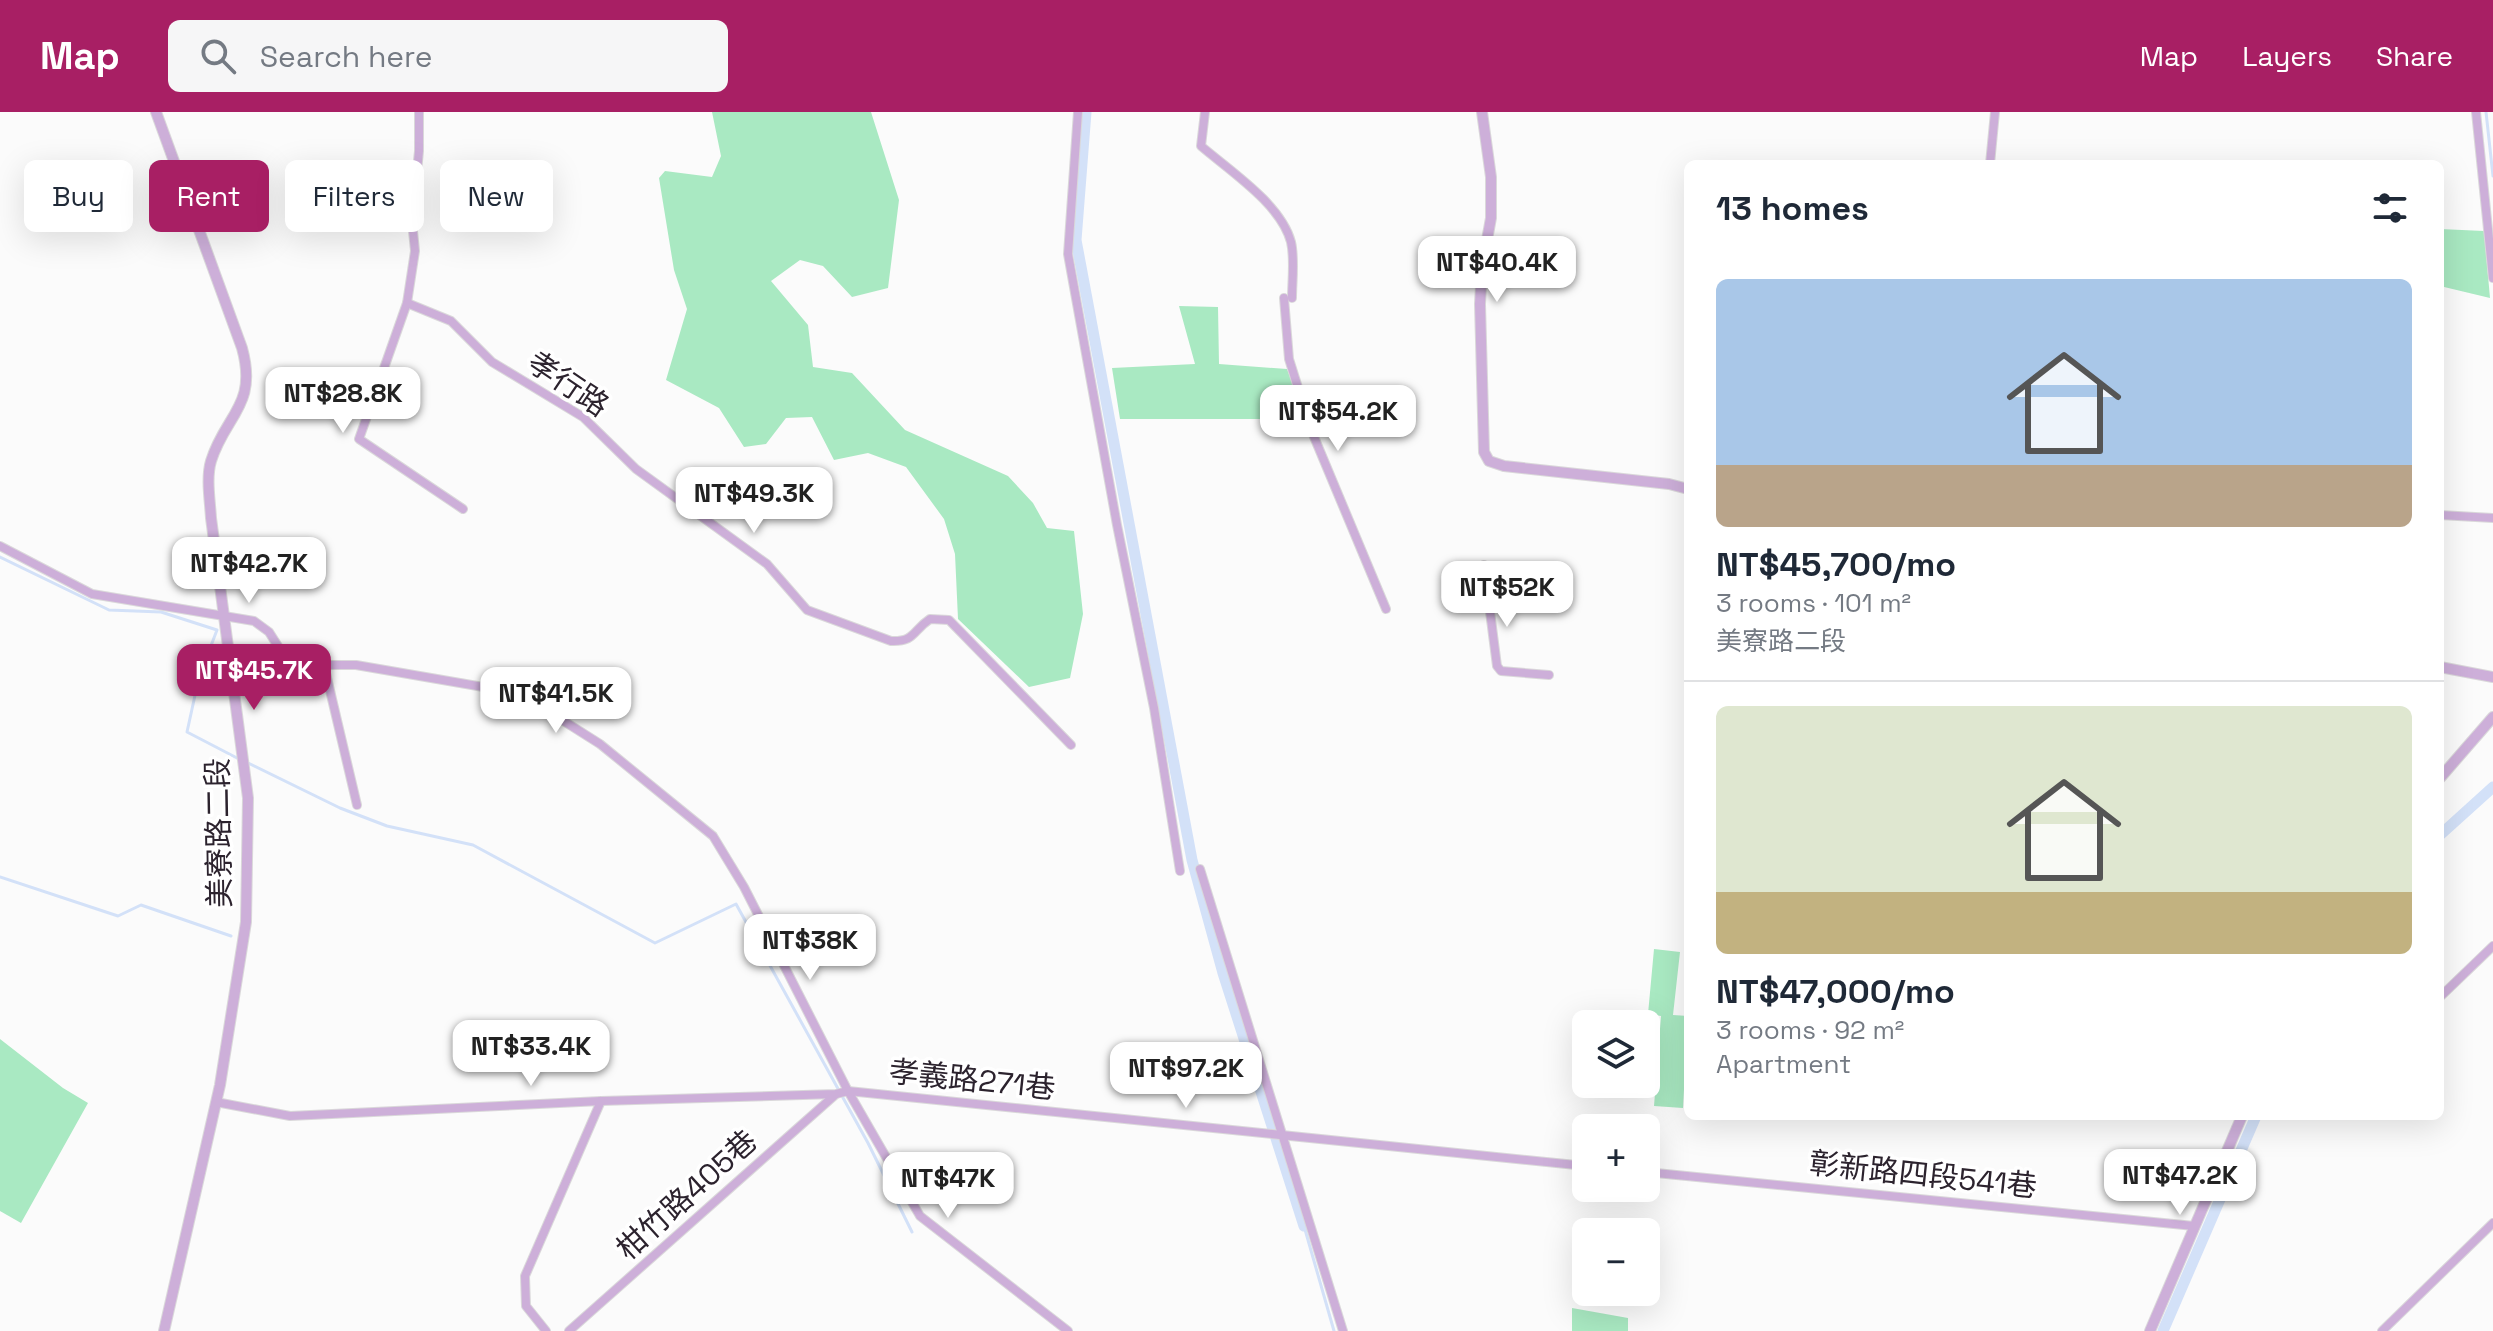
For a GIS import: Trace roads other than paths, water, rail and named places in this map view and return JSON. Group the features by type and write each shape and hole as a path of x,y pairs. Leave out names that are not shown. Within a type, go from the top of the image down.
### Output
{"street":[{"name":"美寮路二段","path":"156,112 242,348 246,369 246,389 238,412 210,463 211,518 248,798 249,853 241,962 216,1102 164,1331"},
{"path":"419,112 419,151 412,221 415,251 407,303 359,439 463,509"},
{"path":"1078,112 1068,254 1154,708 1180,871"},
{"path":"1205,112 1201,146 1275,210 1292,244 1288,298 1289,359 1312,432 1386,609"},
{"path":"1482,112 1491,177 1491,218 1482,267 1480,304 1484,452 1489,461 1504,466 1684,488"},
{"path":"1990,160 1995,112"},
{"path":"2476,112 2493,278"},
{"name":"孝行路","path":"407,303 451,321 492,362 583,417 636,469 767,564 807,610 891,641 904,642 930,619 949,620 1071,745"},
{"path":"2444,515 2493,518"},
{"path":"0,546 92,594 254,621 269,632 281,651 324,665 356,665 489,688 551,713 600,744 713,836 744,887 848,1091 920,1216 1068,1331"},
{"path":"1484,565 1497,666 1501,671 1549,675"},
{"path":"324,665 357,805"},
{"path":"2444,668 2493,677"},
{"path":"2444,773 2493,717"},
{"path":"1200,869 1343,1331"},
{"path":"2444,993 2493,946"},
{"name":"孝義路271巷","path":"216,1102 290,1116 601,1101 836,1094 848,1091 1572,1164"},
{"name":"柑竹路405巷","path":"569,1331 836,1094"},
{"path":"546,1331 526,1306 525,1276 601,1101"},
{"path":"2150,1331 2240,1120"},
{"name":"彰新路四段541巷","path":"1660,1173 2194,1226"},
{"path":"2382,1331 2493,1223"}],"waterway":[{"path":"1086,112 1076,240 1192,860 1223,973 1304,1226"},
{"path":"2486,112 2493,176"},
{"path":"0,557 109,610 161,612 217,630 199,677 187,732 239,759"},
{"path":"246,762 340,808 387,826 473,845 655,943 736,904 868,1143 912,1232"},
{"path":"2444,831 2493,787"},
{"path":"0,877 118,916 141,905 231,936"},
{"path":"2163,1331 2254,1120"},
{"path":"1304,1226 1334,1331"}]}
